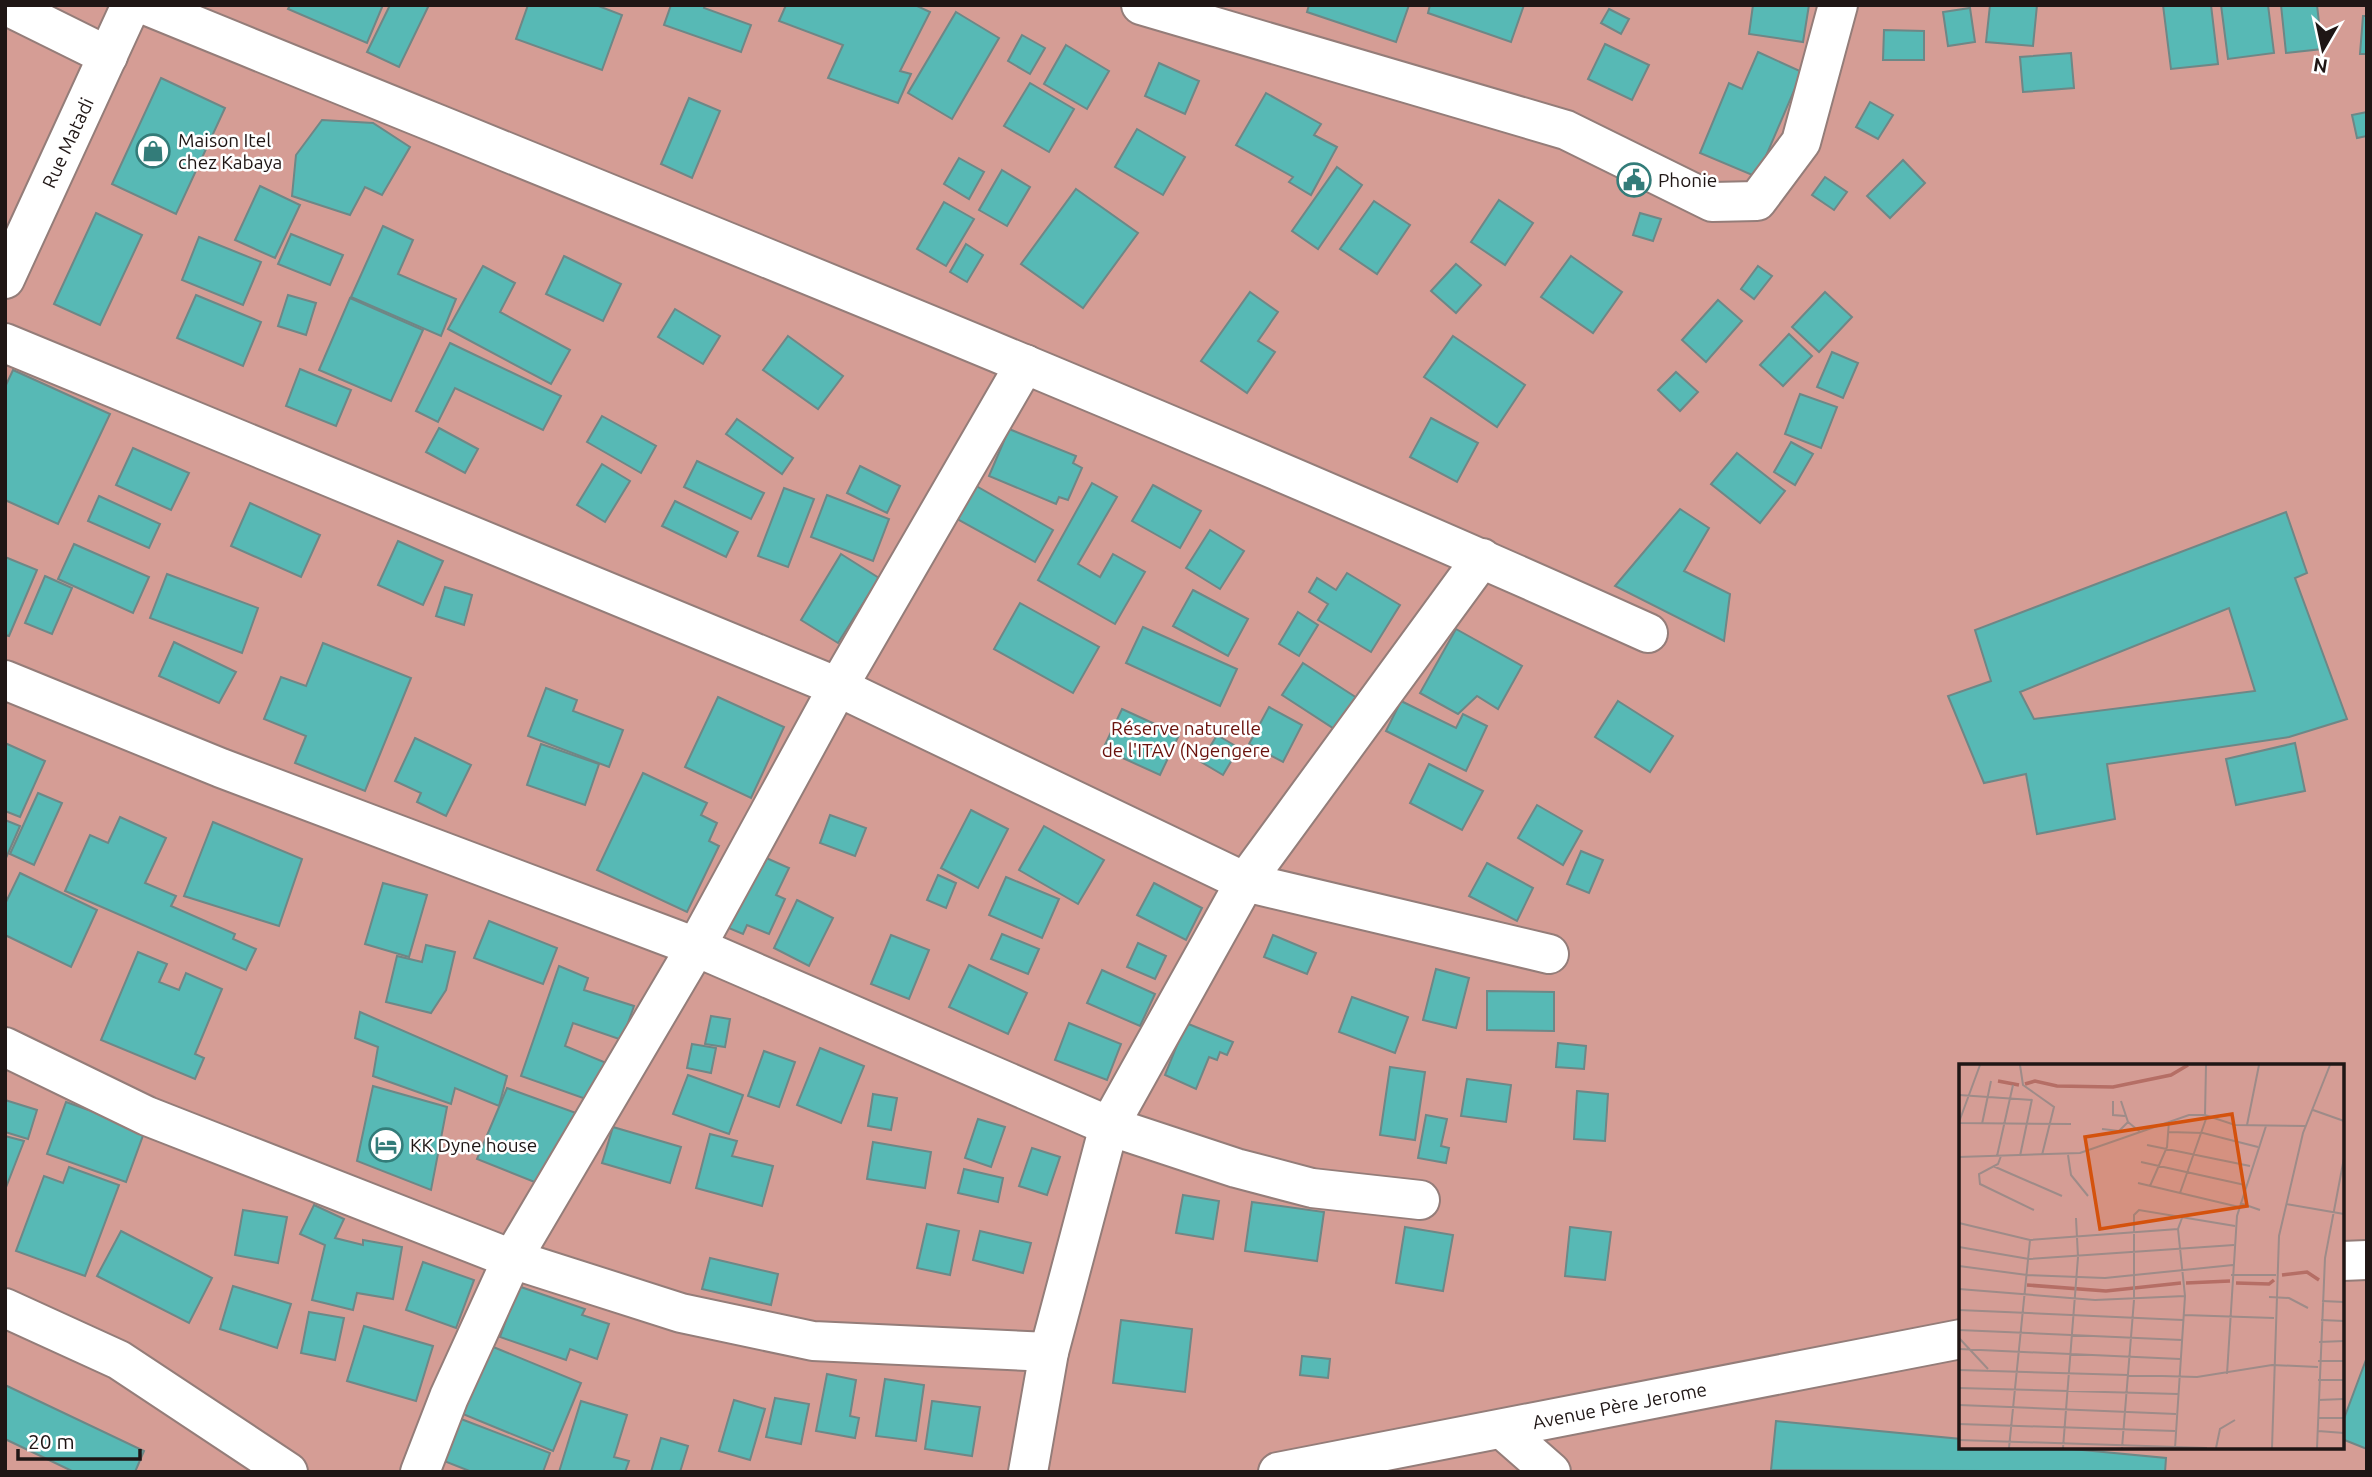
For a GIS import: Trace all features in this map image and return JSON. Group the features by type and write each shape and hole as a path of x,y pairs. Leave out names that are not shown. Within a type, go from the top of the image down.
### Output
{"street":[{"path":"5,5 108,55"},
{"name":"Rue Matadi","path":"5,279 131,5"},
{"path":"145,5 1025,364 1482,558 1648,633"},
{"path":"1141,5 1566,130 1712,202 1757,201 1801,142 1838,5"},
{"path":"5,343 838,687 1245,882 1549,954"},
{"path":"421,1472 449,1397 512,1259 696,947 838,687 1025,364"},
{"path":"1028,1472 1049,1352 1109,1126 1245,882 1482,558"},
{"path":"5,680 222,768 696,947 1109,1126 1236,1168 1312,1188 1420,1200"},
{"path":"5,1047 147,1116 512,1259 681,1313 813,1340 1049,1352"},
{"path":"2344,1261 2367,1260"},
{"path":"5,1308 119,1360 288,1472"},
{"name":"Avenue Père Jerome","path":"1278,1472 1959,1339"},
{"path":"1502,1429 1551,1472"}],"green space":[{"name":"Réserve naturelle de l'ITAV (Ngengere","path":"5,5 2367,5 2367,1472 5,1472"}],"building":[{"path":"290,5 383,5 367,43 288,9"},
{"path":"390,5 429,5 399,67 367,52"},
{"path":"528,5 596,5 622,15 602,70 516,39"},
{"path":"671,5 705,5 704,8 751,25 741,52 664,25"},
{"path":"786,5 915,5 930,12 900,71 911,74 898,103 828,78 843,45 779,21"},
{"path":"1309,5 1409,5 1396,42 1307,12"},
{"path":"1430,5 1524,5 1511,42 1428,13"},
{"path":"1753,5 1809,5 1803,42 1749,34"},
{"path":"1990,5 2037,5 2033,46 1986,42"},
{"path":"2163,5 2211,5 2218,64 2171,69"},
{"path":"2221,5 2268,5 2274,53 2228,59"},
{"path":"2281,5 2317,5 2322,49 2286,53"},
{"path":"1970,8 1975,42 1948,46 1943,12"},
{"path":"1609,9 1629,19 1621,34 1601,23"},
{"path":"956,12 999,38 952,119 908,93"},
{"path":"2363,16 2367,16 2367,54 2360,54"},
{"path":"1884,30 1924,31 1924,60 1883,60"},
{"path":"1022,35 1045,48 1030,74 1008,61"},
{"path":"1605,44 1649,65 1632,100 1588,79"},
{"path":"1066,45 1109,71 1087,109 1044,84"},
{"path":"1758,52 1802,72 1757,177 1700,153 1729,83 1742,89"},
{"path":"2071,53 2074,88 2023,92 2020,57"},
{"path":"1159,63 1199,81 1185,114 1145,96"},
{"path":"161,78 225,108 176,214 112,184"},
{"path":"1030,83 1074,109 1049,152 1004,126"},
{"path":"1266,93 1321,124 1314,135 1337,147 1311,195 1289,182 1293,177 1236,145"},
{"path":"689,98 720,111 692,178 661,164"},
{"path":"1870,102 1893,115 1878,139 1856,127"},
{"path":"2367,112 2367,136 2357,138 2352,115"},
{"path":"322,120 373,123 410,147 382,195 365,187 350,215 292,196 296,155"},
{"path":"1137,129 1185,157 1163,195 1115,167"},
{"path":"959,158 984,172 969,199 944,184"},
{"path":"1903,160 1925,183 1890,218 1867,196"},
{"path":"1337,167 1362,185 1318,249 1292,231"},
{"path":"1002,170 1030,187 1007,226 979,210"},
{"path":"1825,177 1847,192 1834,210 1812,195"},
{"path":"260,186 300,205 275,258 235,240"},
{"path":"1076,189 1138,233 1083,308 1021,264"},
{"path":"1499,200 1533,223 1505,265 1471,242"},
{"path":"1374,201 1410,225 1377,274 1340,249"},
{"path":"944,202 974,219 946,266 917,249"},
{"path":"96,213 142,235 100,325 54,304"},
{"path":"1640,213 1661,219 1653,241 1633,235"},
{"path":"383,226 413,240 398,274 456,299 441,336 351,297"},
{"path":"291,234 343,255 330,285 278,264"},
{"path":"199,237 261,262 243,305 182,280"},
{"path":"966,244 983,255 967,282 950,272"},
{"path":"564,256 621,284 603,321 546,294"},
{"path":"1571,256 1622,292 1593,333 1541,297"},
{"path":"1456,264 1481,285 1456,313 1431,291"},
{"path":"483,266 515,283 500,312 570,350 551,384 448,329"},
{"path":"1758,266 1772,276 1754,299 1741,289"},
{"path":"1250,292 1278,312 1258,341 1275,352 1247,393 1201,361"},
{"path":"1825,292 1852,317 1819,352 1792,327"},
{"path":"196,295 261,322 243,366 177,338"},
{"path":"288,295 316,303 306,335 278,326"},
{"path":"350,298 423,330 391,401 319,370"},
{"path":"1718,300 1742,321 1706,362 1682,340"},
{"path":"675,309 720,336 703,364 658,337"},
{"path":"1789,334 1812,356 1783,386 1760,365"},
{"path":"788,336 843,376 818,409 763,370"},
{"path":"1453,336 1525,385 1497,427 1424,377"},
{"path":"450,343 561,396 543,430 455,388 438,422 416,411"},
{"path":"1832,352 1858,363 1843,398 1817,387"},
{"path":"300,369 351,390 336,426 286,406"},
{"path":"13,370 110,414 58,524 5,500 5,387"},
{"path":"1676,372 1698,392 1680,411 1658,390"},
{"path":"1800,394 1837,407 1821,448 1785,434"},
{"path":"602,416 656,446 641,473 587,442"},
{"path":"1431,418 1478,443 1457,482 1410,457"},
{"path":"737,419 793,458 782,474 726,434"},
{"path":"439,428 478,449 465,473 426,452"},
{"path":"1009,429 1076,456 1073,463 1082,468 1068,500 1059,497 1056,504 989,476"},
{"path":"1791,442 1813,454 1795,485 1774,472"},
{"path":"133,448 189,473 171,510 116,485"},
{"path":"1737,453 1785,491 1760,523 1711,484"},
{"path":"697,461 764,493 751,519 684,487"},
{"path":"602,464 630,481 605,522 577,505"},
{"path":"860,466 900,486 887,513 847,493"},
{"path":"971,483 1053,530 1035,562 952,516"},
{"path":"1092,483 1117,497 1078,564 1100,577 1113,554 1145,572 1115,624 1038,580"},
{"path":"1153,485 1201,511 1180,548 1132,521"},
{"path":"784,488 814,499 788,567 758,556"},
{"path":"827,495 889,519 873,561 811,537"},
{"path":"99,496 160,524 149,548 88,521"},
{"path":"675,501 738,532 726,557 662,526"},
{"path":"250,503 320,535 301,577 231,546"},
{"path":"1680,509 1709,528 1684,571 1730,594 1724,641 1615,586"},
{"path":"2286,512 2307,573 2295,578 2347,719 2289,737 2107,764 2115,819 2037,834 2026,774 1984,783 1948,696 1991,681 1975,630","holes":["2229,608 2255,691 2034,719 2020,692"]},
{"path":"1210,530 1244,551 1220,589 1186,568"},
{"path":"398,541 443,561 423,605 378,585"},
{"path":"74,544 149,577 133,613 58,579"},
{"path":"841,554 879,578 838,643 801,620"},
{"path":"5,557 37,570 9,636 5,635"},
{"path":"1347,573 1400,605 1371,652 1318,620 1328,604 1309,592 1317,578 1336,590"},
{"path":"167,574 258,608 242,653 150,618"},
{"path":"45,576 72,588 52,634 25,623"},
{"path":"445,587 472,595 464,625 436,616"},
{"path":"1193,590 1248,619 1228,656 1173,626"},
{"path":"1020,603 1099,647 1073,693 994,649"},
{"path":"1298,612 1318,625 1299,656 1279,644"},
{"path":"1143,627 1237,669 1220,706 1126,663"},
{"path":"1456,629 1522,666 1498,709 1477,696 1458,714 1420,693"},
{"path":"174,642 236,672 219,703 159,676"},
{"path":"323,643 411,678 365,791 295,763 306,736 264,719 281,677 306,686"},
{"path":"1303,663 1357,698 1336,730 1282,695"},
{"path":"546,688 577,700 573,711 623,730 609,767 528,736"},
{"path":"718,697 784,727 751,798 685,767"},
{"path":"1401,701 1456,728 1463,714 1487,726 1466,771 1386,731"},
{"path":"1618,701 1673,736 1650,772 1595,737"},
{"path":"1269,707 1302,725 1283,762 1249,744"},
{"path":"1122,709 1179,735 1160,775 1103,749"},
{"path":"1217,735 1239,748 1223,775 1201,762"},
{"path":"415,738 471,765 446,816 417,802 421,793 395,781"},
{"path":"5,743 45,761 20,817 5,811"},
{"path":"2295,743 2305,791 2236,805 2226,759"},
{"path":"541,744 599,764 585,805 527,785"},
{"path":"1429,764 1483,791 1462,830 1410,803"},
{"path":"643,773 707,803 701,815 717,823 709,841 719,846 687,912 597,870"},
{"path":"38,793 62,803 34,865 10,854"},
{"path":"1537,805 1582,831 1563,865 1518,838"},
{"path":"971,810 1008,829 978,888 941,868"},
{"path":"830,815 866,828 855,856 820,843"},
{"path":"120,817 166,838 145,883 176,896 171,906 235,934 233,939 256,949 246,970 65,891 90,835 108,843"},
{"path":"5,820 20,826 6,858 5,857"},
{"path":"213,822 302,859 279,926 184,896"},
{"path":"1044,826 1104,860 1078,904 1019,870"},
{"path":"1581,851 1603,860 1589,893 1567,884"},
{"path":"764,857 789,868 776,895 785,899 769,934 747,925 743,934 724,926"},
{"path":"1487,863 1533,888 1517,921 1469,896"},
{"path":"20,873 97,910 71,967 5,935 5,904"},
{"path":"938,875 956,883 946,908 927,900"},
{"path":"1006,877 1059,899 1042,938 989,915"},
{"path":"383,883 427,895 409,957 365,944"},
{"path":"1154,883 1202,908 1186,940 1137,915"},
{"path":"797,900 833,918 809,966 774,948"},
{"path":"489,921 557,948 543,984 474,958"},
{"path":"1002,934 1039,949 1028,974 991,959"},
{"path":"891,935 929,950 909,999 871,984"},
{"path":"1273,935 1316,953 1307,974 1264,957"},
{"path":"1138,943 1166,956 1155,979 1127,967"},
{"path":"426,945 455,952 446,990 431,1013 386,1002 397,956 422,962"},
{"path":"138,952 167,964 159,982 179,990 186,973 222,989 195,1054 204,1058 195,1079 101,1040"},
{"path":"969,965 1027,993 1008,1034 949,1007"},
{"path":"559,966 588,978 584,990 634,1006 622,1040 573,1023 565,1046 616,1067 600,1104 521,1076"},
{"path":"1436,969 1469,978 1456,1028 1423,1020"},
{"path":"1102,970 1155,994 1140,1026 1087,1003"},
{"path":"1487,991 1554,992 1554,1031 1487,1030"},
{"path":"1352,997 1408,1017 1395,1053 1339,1032"},
{"path":"360,1012 507,1076 499,1106 455,1088 451,1104 373,1076 378,1047 355,1038"},
{"path":"711,1016 730,1019 725,1047 705,1044"},
{"path":"1069,1023 1121,1044 1107,1080 1055,1060"},
{"path":"1186,1023 1233,1042 1227,1055 1220,1052 1217,1060 1209,1057 1196,1089 1165,1075"},
{"path":"1558,1043 1586,1046 1584,1069 1556,1067"},
{"path":"692,1044 716,1048 711,1073 687,1068"},
{"path":"820,1048 864,1066 841,1123 797,1105"},
{"path":"764,1051 795,1062 779,1107 748,1096"},
{"path":"1390,1067 1425,1072 1415,1140 1380,1135"},
{"path":"688,1075 743,1095 729,1134 673,1114"},
{"path":"1467,1079 1511,1085 1506,1122 1461,1116"},
{"path":"373,1086 447,1107 431,1190 357,1161"},
{"path":"507,1088 576,1113 537,1183 477,1159"},
{"path":"1577,1091 1608,1094 1605,1141 1574,1139"},
{"path":"873,1094 897,1098 891,1130 868,1126"},
{"path":"5,1100 37,1110 28,1139 5,1132"},
{"path":"66,1102 145,1130 126,1182 47,1154"},
{"path":"1426,1115 1447,1119 1441,1146 1449,1148 1446,1163 1418,1158"},
{"path":"978,1119 1005,1127 991,1167 965,1158"},
{"path":"613,1127 681,1147 670,1183 602,1163"},
{"path":"710,1134 737,1141 732,1156 773,1166 762,1206 696,1188"},
{"path":"5,1136 24,1141 5,1190"},
{"path":"873,1142 931,1152 925,1188 867,1179"},
{"path":"1032,1148 1060,1157 1047,1195 1019,1186"},
{"path":"69,1167 119,1185 85,1276 16,1251 44,1176 63,1183"},
{"path":"964,1169 1003,1178 998,1202 958,1193"},
{"path":"1183,1195 1219,1201 1213,1239 1176,1233"},
{"path":"1252,1202 1324,1212 1317,1261 1245,1251"},
{"path":"314,1205 344,1219 335,1238 363,1245 363,1240 402,1247 393,1299 357,1293 353,1310 312,1300 325,1245 300,1234"},
{"path":"243,1210 287,1217 278,1263 235,1255"},
{"path":"927,1224 959,1231 950,1275 917,1268"},
{"path":"1405,1227 1453,1235 1443,1291 1396,1283"},
{"path":"1570,1227 1611,1232 1605,1280 1565,1276"},
{"path":"121,1231 212,1278 189,1323 97,1276"},
{"path":"980,1231 1031,1243 1023,1273 973,1260"},
{"path":"710,1258 778,1274 771,1305 702,1289"},
{"path":"423,1262 474,1280 456,1328 406,1310"},
{"path":"233,1286 291,1304 277,1348 220,1329"},
{"path":"518,1286 585,1309 582,1315 609,1324 597,1359 570,1349 566,1360 500,1337"},
{"path":"309,1312 344,1318 335,1360 301,1353"},
{"path":"1121,1320 1192,1329 1185,1392 1113,1383"},
{"path":"364,1326 433,1346 416,1401 347,1381"},
{"path":"486,1344 581,1383 553,1451 458,1412"},
{"path":"1302,1356 1330,1359 1328,1378 1300,1375"},
{"path":"2367,1357 2367,1449 2344,1440 2344,1419"},
{"path":"827,1374 856,1380 850,1416 859,1418 855,1438 816,1431"},
{"path":"885,1379 924,1385 916,1441 876,1436"},
{"path":"5,1385 144,1451 135,1472 74,1472 5,1439"},
{"path":"775,1398 809,1404 801,1444 766,1437"},
{"path":"734,1400 765,1409 750,1460 719,1451"},
{"path":"581,1401 627,1415 614,1457 629,1461 625,1472 559,1472"},
{"path":"932,1401 980,1407 972,1456 925,1449"},
{"path":"461,1419 550,1453 543,1472 472,1472 444,1461"},
{"path":"1776,1421 1959,1439 1959,1449 2072,1449 2166,1458 2165,1472 1771,1470"},
{"path":"661,1438 688,1446 680,1472 651,1472"}],"place":[{"name":"Maison Itel chez Kabaya","path":"153,151"},
{"name":"Phonie","path":"1634,180"},
{"name":"KK Dyne house","path":"386,1145"}]}
